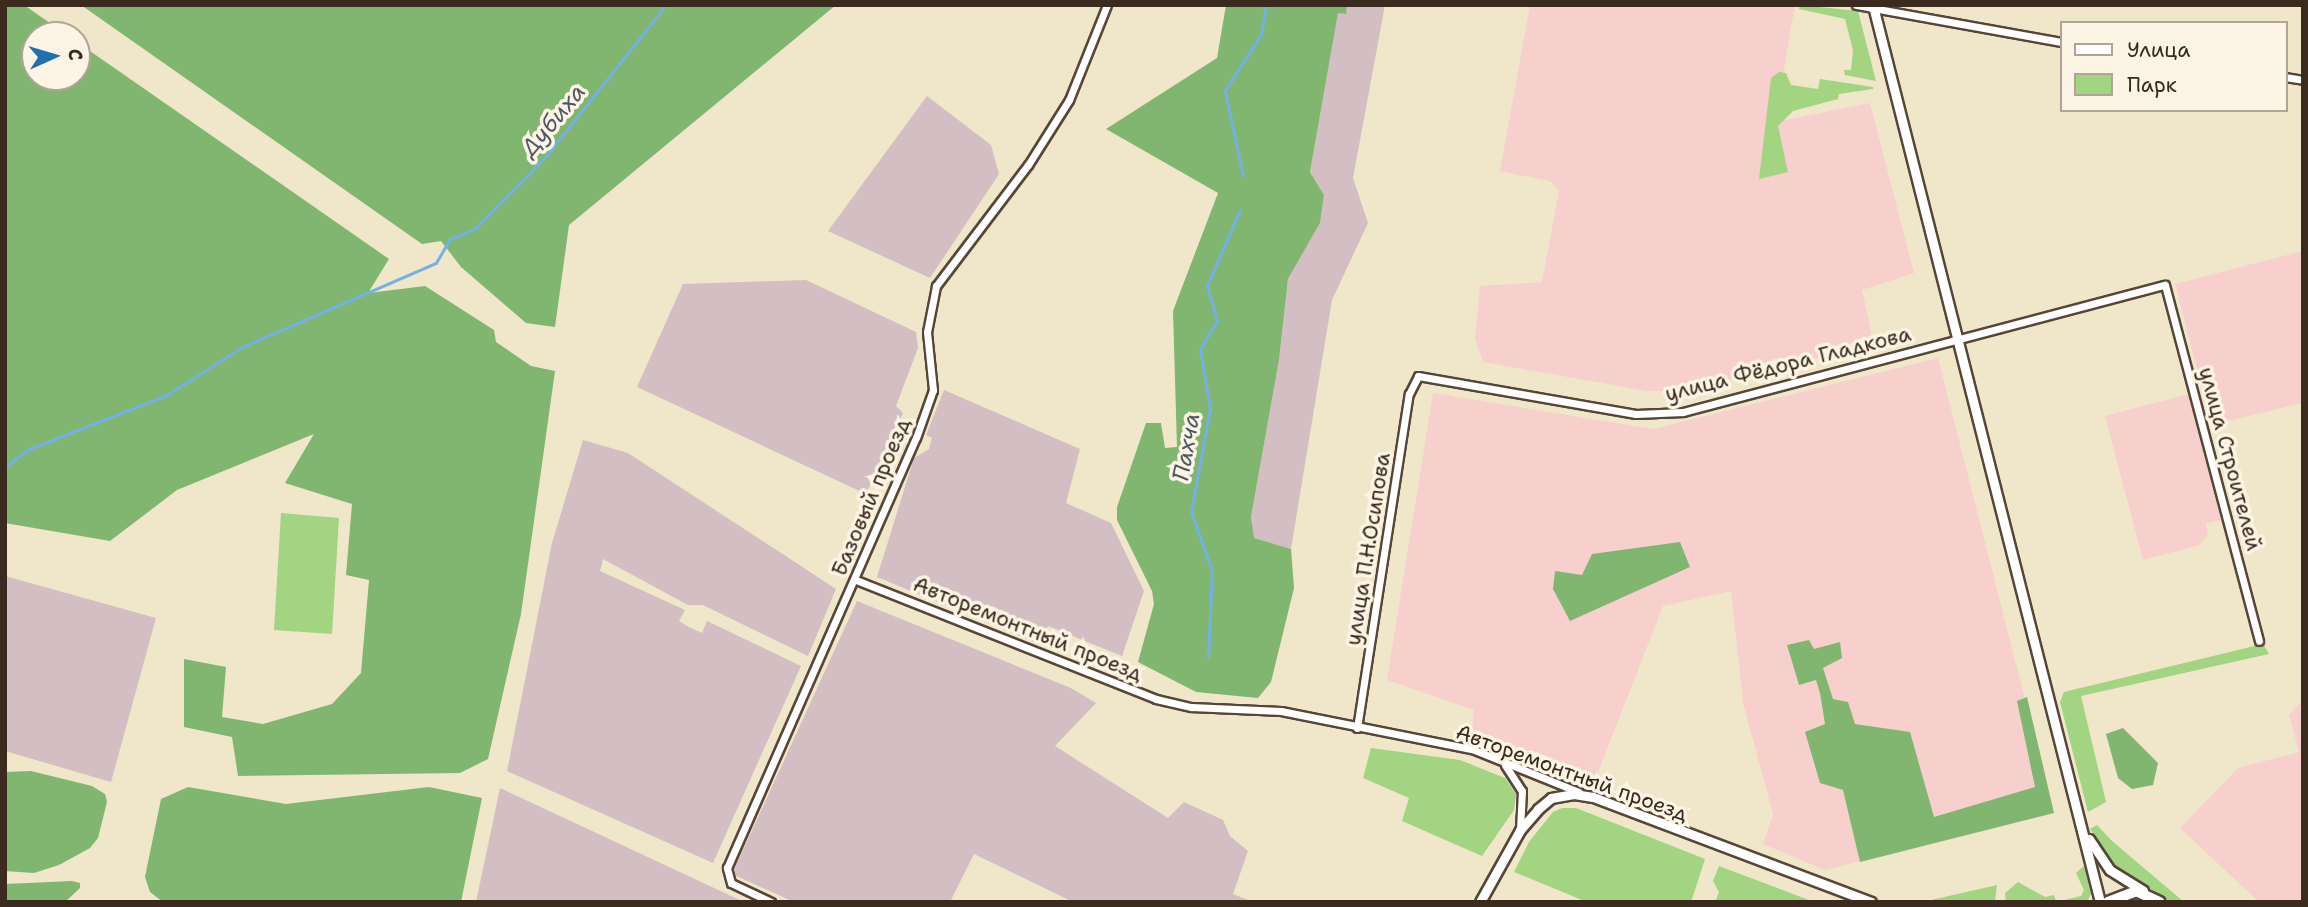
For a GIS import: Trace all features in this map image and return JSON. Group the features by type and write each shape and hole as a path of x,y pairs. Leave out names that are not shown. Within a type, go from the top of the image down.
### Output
{"main road":[{"path":"2108,902 2128,891 2143,891 2160,902"}],"street":[{"name":"Базовый проезд","path":"771,902 732,883 727,868 856,580 933,390 927,332 936,286 1028,164 1069,100 1107,5"},
{"path":"1856,5 2060,42"},
{"path":"1874,8 2082,821 2100,902"},
{"name":"улица Фёдора Гладкова","path":"1418,376 1658,414 1683,412 1958,337 2165,285"},
{"name":"улица Строителей","path":"2165,285 2259,641"},
{"name":"улица П.Н.Осипова","path":"1357,728 1409,394 1418,376"},
{"name":"Авторемонтный проезд","path":"856,580 1156,699 1191,707 1281,711 1472,749 1871,902"},
{"path":"1502,762 1522,791 1520,830"},
{"path":"1479,902 1520,830 1551,799 1566,794 1593,797"},
{"path":"2082,821 2104,864 2143,891"}],"shaded area":[{"path":"1347,5 1385,5 1353,178 1368,223 1332,300 1291,549 1253,538 1251,517 1279,360 1288,279 1320,223 1324,195 1310,172 1338,12 1345,14"},
{"path":"1530,5 1795,5 1775,122 1870,103 1914,273 1862,290 1874,344 1679,391 1647,391 1483,362 1475,339 1480,286 1542,282 1559,191 1550,181 1500,171"},
{"path":"927,96 991,145 999,174 930,278 828,231"},
{"path":"2303,251 2303,403 2220,423 2210,419 2175,284"},
{"path":"806,280 916,332 918,348 896,406 903,413 866,494 637,387 683,284"},
{"path":"1938,358 2054,813 1825,870 1763,844 1773,814 1743,703 1731,591 1663,606 1595,780 1472,730 1474,710 1387,680 1433,393 1653,429"},
{"path":"944,390 1080,449 1066,503 1111,523 1144,591 1122,656 1048,626 1039,644 877,577 914,458 929,449 932,438 926,435"},
{"path":"2189,394 2221,520 2206,523 2208,534 2200,545 2143,560 2105,416"},
{"path":"583,440 628,453 836,589 808,656 703,605 688,605 603,559 600,571 685,610 679,621 689,627 702,633 707,621 801,666 713,863 507,771 552,543"},
{"path":"5,576 156,618 111,782 5,751"},
{"path":"857,601 1071,688 1096,703 1055,746 1168,818 1184,802 1223,820 1230,836 1248,851 1233,894 1253,902 1073,902 974,854 950,902 794,902 732,874"},
{"path":"2303,700 2303,902 2259,902 2180,828 2238,768 2299,752 2289,715"},
{"path":"500,788 744,902 476,902"}],"green space":[{"path":"5,5 24,5 47,21 21,21 21,91 91,91 91,52 389,259 368,293 425,286 494,330 496,342 531,366 555,371 521,614 488,759 460,773 238,776 232,737 184,727 184,659 226,667 222,717 263,724 332,704 361,673 369,580 346,575 352,504 285,483 314,434 177,490 110,541 5,523"},
{"path":"81,5 836,5 569,225 555,327 526,323 461,267 441,241 422,244"},
{"path":"1226,5 1347,5 1346,14 1338,13 1310,172 1324,195 1320,223 1288,279 1279,360 1251,517 1254,538 1291,549 1294,588 1271,682 1258,698 1196,692 1138,662 1154,604 1152,591 1117,520 1117,507 1146,423 1161,423 1165,448 1177,447 1173,311 1218,193 1106,129 1217,58"},
{"path":"1800,5 1858,11 1876,81 1845,75 1844,70 1851,70 1853,50 1845,19 1799,9"},
{"path":"1779,72 1786,73 1791,85 1818,89 1820,79 1873,89 1839,94 1838,99 1793,111 1778,126 1788,172 1759,179 1771,78"},
{"path":"281,513 339,518 332,634 274,630"},
{"path":"1680,542 1690,567 1570,621 1553,589 1555,571 1582,575 1592,554"},
{"path":"1809,640 1814,649 1840,642 1842,658 1823,668 1833,699 1848,702 1855,724 1910,732 1934,817 2035,787 2017,701 2027,697 2054,813 1860,862 1843,790 1820,783 1805,732 1825,724 1820,693 1816,680 1799,685 1787,645"},
{"path":"2263,644 2269,654 2081,696 2106,802 2088,812 2060,702 2064,692"},
{"path":"2123,728 2158,763 2153,785 2132,789 2118,778 2106,734"},
{"path":"1371,748 1460,760 1505,778 1516,794 1514,810 1482,856 1402,821 1409,798 1363,778"},
{"path":"31,771 92,786 105,794 107,802 98,838 90,848 59,865 34,873 5,871 5,772"},
{"path":"188,787 286,804 429,787 482,798 461,902 163,902 150,892 145,877 161,799"},
{"path":"1562,808 1576,808 1705,859 1691,902 1587,902 1514,872 1529,842 1553,812"},
{"path":"2097,825 2184,902 2171,902 2116,867 2090,829"},
{"path":"1719,866 1814,902 1715,902 1719,892 1713,881"},
{"path":"2084,866 2093,890 2087,902 2056,902 2081,896 2084,890 2076,873"},
{"path":"72,881 80,883 80,888 65,902 5,902 5,884"},
{"path":"2018,882 2045,897 2054,895 2056,902 2006,902 2005,893"},
{"path":"1997,885 1995,902 1927,901"}],"waterway":[{"name":"Дубиха","path":"5,467 29,449 167,395 242,347 436,263 450,239 475,229 547,155 666,5"},
{"name":"Пахча","path":"1243,176 1225,91 1261,34 1266,5"},
{"name":"Пахча","path":"1208,658 1212,571 1191,512 1210,408 1200,349 1217,321 1207,286 1240,210"}]}
